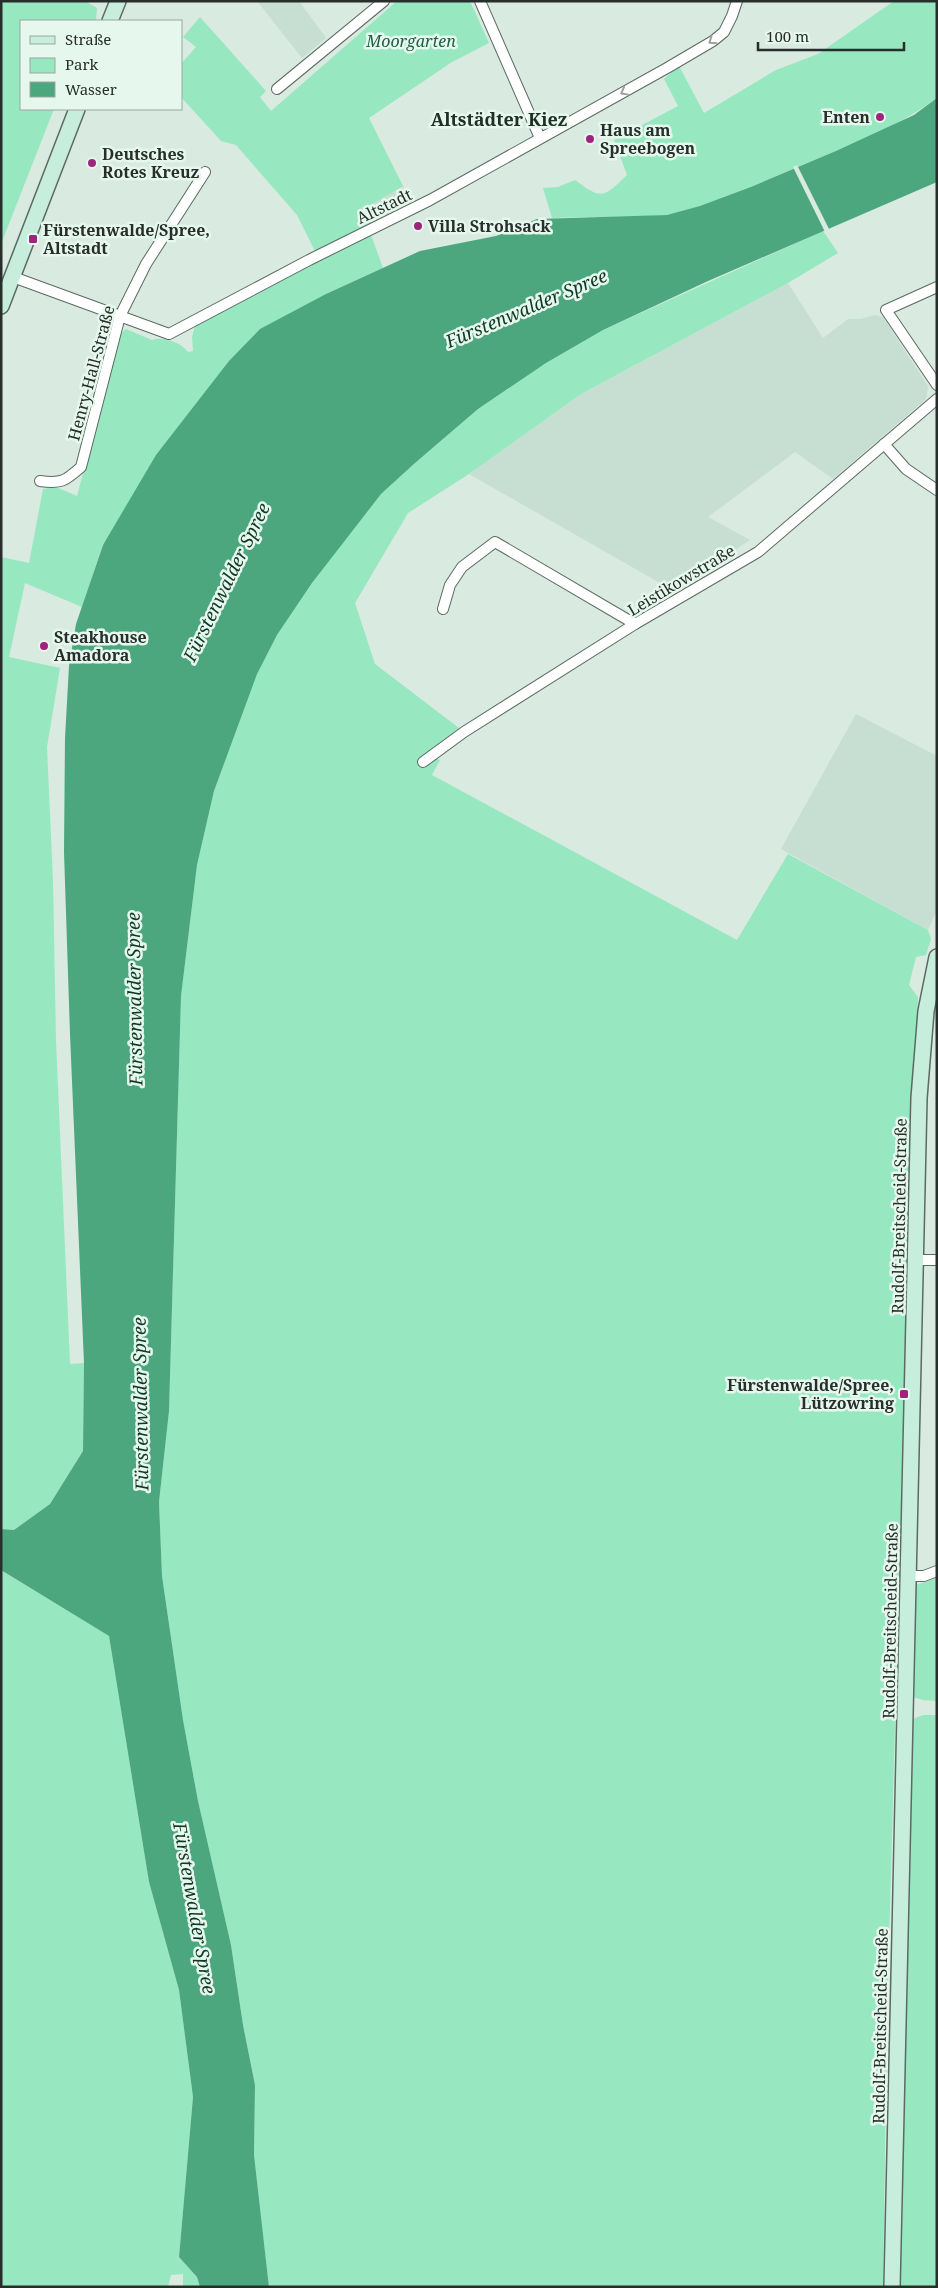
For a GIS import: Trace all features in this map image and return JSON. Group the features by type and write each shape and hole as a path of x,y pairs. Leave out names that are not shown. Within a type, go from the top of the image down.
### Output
{"main road":[{"path":"110,20 118,1"},
{"path":"1,306 77,110"},
{"name":"Rudolf-Breitscheid-Straße","path":"892,2287 919,1088 922,1048 937,957"}],"street":[{"path":"278,89 384,1"},
{"path":"480,1 540,138"},
{"name":"Altstadt","path":"13,277 169,334 308,260 430,200 713,41 724,32 737,1"},
{"name":"Henry-Hall-Straße","path":"40,481 56,483 64,481 81,467 120,316 146,264 205,172"},
{"path":"937,287 886,310 937,385"},
{"name":"Leistikowstraße","path":"423,762 464,732 635,624 758,552 937,399"},
{"path":"884,444 906,469 937,490"},
{"path":"443,609 450,585 462,567 495,542 635,624"},
{"path":"916,1260 937,1260"},
{"path":"909,1576 924,1576 937,1571"}],"shaded area":[{"path":"257,1 299,1 326,38 302,58"},
{"path":"403,186 411,202 372,223 364,209"},
{"path":"788,283 823,338 848,319 860,319 875,315 883,317 928,386 926,399 833,479 795,452 708,517 750,540 674,591 469,474 581,394"},
{"path":"856,714 937,756 937,910 928,930 781,849"}],"green space":[{"path":"1,1 85,1 97,8 96,20 20,20 20,110 54,110 1,244"},
{"name":"Moorgarten","path":"397,1 470,1 489,43 452,62 369,118 403,186 364,209 372,223 315,251 297,215 236,145 221,141 182,98 182,63 196,47 183,37 200,17 266,91 260,97 271,111"},
{"path":"894,1 937,1 937,98 919,110 861,141 739,193 695,209 680,213 652,216 552,218 543,188 558,187 575,180 591,191 602,194 613,188 627,175 614,140 678,106 664,79 679,66 704,113 776,70 818,54"},
{"path":"823,231 838,253 788,283 581,394 469,474 408,513 355,603 375,664 459,728 425,754 440,760 432,775 737,940 788,854 928,930 931,939 926,955 916,957 909,985 918,997 907,1286 887,2018 883,2287 269,2287 254,2155 255,2085 243,2025 231,1945 198,1801 183,1720 162,1576 159,1502 169,1411 181,996 197,865 214,791 257,673 277,635 312,583 381,494 478,409 546,363 603,330"},
{"path":"371,235 383,268 326,294 103,544 82,607 25,583 9,657 60,668 47,747 53,881 56,1041 70,1364 84,1363 83,1451 50,1504 14,1530 1,1529 1,557 29,563 43,489 56,487 77,496 120,334 126,329 152,340 172,341 188,352 193,351 192,337 195,326 311,263"},
{"path":"1,1570 109,1636 149,1882 179,1990 193,2097 179,2257 197,2277 200,2287 183,2287 183,2274 171,2275 168,2287 1,2287"},
{"path":"937,1578 937,1701 913,1697 916,1585"},
{"path":"923,1715 937,1715 937,2287 898,2287 912,1719"}],"water":[{"name":"Fürstenwalder Spree","path":"937,98 937,182 708,281 603,330 546,363 478,409 381,494 312,583 277,635 257,674 214,791 197,865 181,996 169,1411 159,1502 162,1576 183,1720 198,1801 231,1945 243,2025 255,2085 254,2155 269,2287 200,2287 197,2277 179,2257 193,2097 179,1990 149,1882 109,1636 1,1570 1,1529 14,1530 50,1504 83,1451 84,1363 64,852 65,738 69,666 76,624 103,545 156,455 229,361 260,329 326,294 420,251 496,236 537,219 667,215 700,206 751,187 836,151 914,115"}],"pier":[{"path":"797,165 830,231 825,232 793,167"}],"place":[{"name":"Enten","path":"880,117"},
{"name":"Haus am Spreebogen","path":"590,139"},
{"name":"Deutsches Rotes Kreuz","path":"92,163"},
{"name":"Villa Strohsack","path":"418,226"},
{"name":"Fürstenwalde/Spree, Altstadt","path":"33,239"},
{"name":"Steakhouse Amadora","path":"44,646"},
{"name":"Fürstenwalde/Spree, Lützowring","path":"904,1394"}],"district":[{"name":"Altstädter Kiez","path":"499,119"}]}
